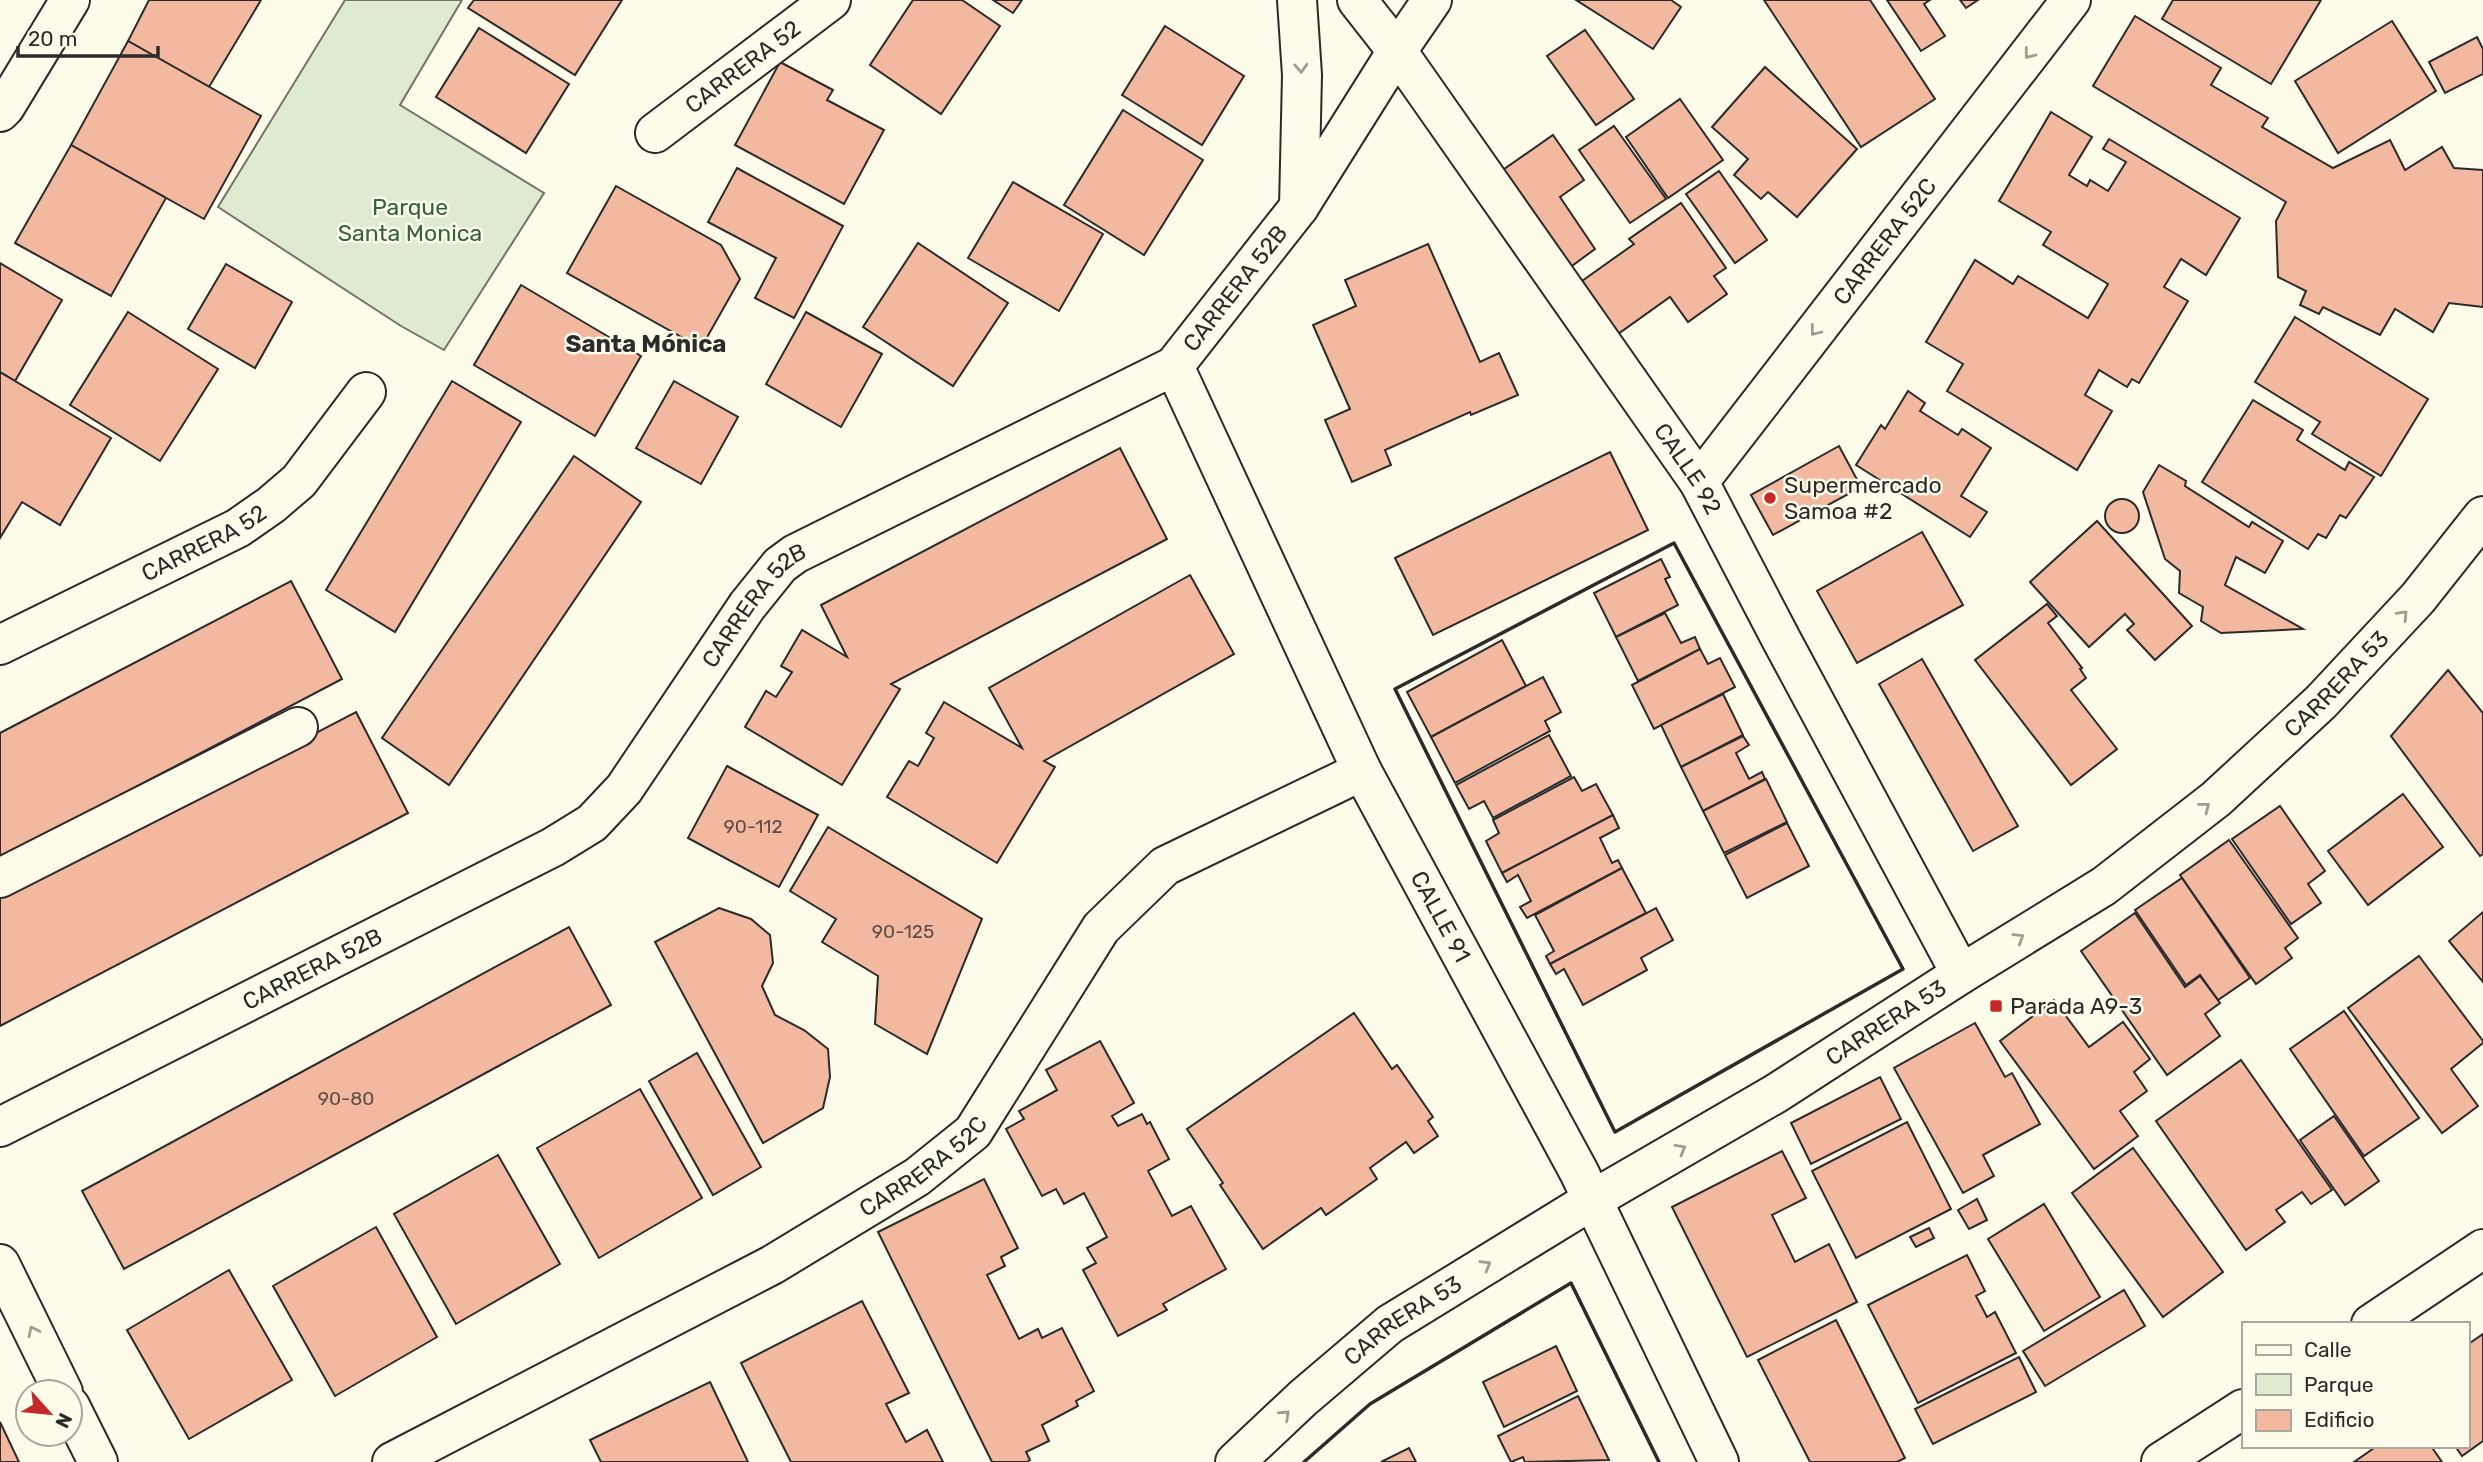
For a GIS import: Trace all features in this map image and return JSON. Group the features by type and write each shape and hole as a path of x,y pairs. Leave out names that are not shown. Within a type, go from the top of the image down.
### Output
{"street":[{"path":"0,112 71,0"},
{"name":"CARRERA 52","path":"655,133 831,0"},
{"path":"1297,0 1302,75 1299,208"},
{"name":"CALLE 92","path":"1357,0 1397,51 1699,482 1961,974"},
{"name":"CARRERA 52B","path":"0,1128 541,854 592,823 624,789 747,606 780,565 795,554 1174,366 1299,208 1432,0"},
{"name":"CARRERA 52C","path":"1699,482 2071,0"},
{"name":"CALLE 91","path":"1174,366 1362,771 1592,1200 1719,1462"},
{"name":"CARRERA 52","path":"0,645 238,528 299,481 366,392"},
{"name":"CARRERA 53","path":"1235,1462 1303,1398 1390,1324 1592,1200 1776,1094 1961,974 2104,886 2216,799 2321,702 2418,598 2483,516"},
{"path":"0,878 298,727"},
{"name":"CARRERA 52C","path":"392,1462 772,1265 918,1177 973,1132 1101,928 1165,866 1362,771"},
{"path":"2374,1322 2483,1249"},
{"path":"0,1264 56,1378"},
{"path":"2161,1462 2242,1410"},
{"path":"84,1434 98,1462"}],"green space":[{"name":"Parque Santa Monica","path":"345,0 462,0 400,105 544,193 444,350 401,326 218,207"}],"building":[{"path":"149,0 261,0 209,87 128,41"},
{"path":"474,0 622,0 575,75 468,8"},
{"path":"913,0 962,0 1000,26 941,114 870,65"},
{"path":"993,0 1022,0 1013,13"},
{"path":"1576,0 1671,0 1681,7 1653,49"},
{"path":"1764,0 1870,0 1935,99 1861,147"},
{"path":"1887,0 1930,0 1924,4 1945,36 1921,51"},
{"path":"1960,0 1978,0 1966,8"},
{"path":"2173,0 2321,0 2271,84 2162,19"},
{"path":"2135,16 2221,68 2211,85 2268,118 2262,127 2333,168 2390,140 2405,170 2442,147 2454,168 2483,170 2483,307 2449,303 2433,332 2395,309 2380,335 2323,307 2319,314 2300,305 2306,291 2278,277 2276,221 2286,202 2093,86"},
{"path":"2392,21 2436,91 2338,153 2295,81"},
{"path":"1165,26 1244,76 1202,145 1122,95"},
{"path":"479,28 569,84 526,153 436,97"},
{"path":"1585,30 1634,99 1596,125 1547,56"},
{"path":"2477,37 2483,49 2483,74 2445,93 2429,62"},
{"path":"128,41 261,116 204,219 71,145"},
{"path":"780,62 833,90 827,100 884,130 844,204 735,145"},
{"path":"1765,67 1857,149 1797,217 1768,192 1761,199 1734,175 1748,159 1712,127"},
{"path":"1680,99 1723,160 1668,198 1626,137"},
{"path":"1123,110 1203,160 1144,255 1064,205"},
{"path":"2051,112 2092,137 2069,175 2087,186 2090,180 2108,191 2126,162 2103,149 2109,139 2240,218 2206,275 2181,259 2164,287 2188,301 2139,383 2132,379 2127,387 2099,370 2085,395 2112,411 2077,470 1947,391 1963,364 1926,342 1975,260 2013,284 2018,276 2088,318 2108,284 2043,245 2051,232 1999,201"},
{"path":"1614,126 1666,199 1630,223 1579,150"},
{"path":"1553,135 1584,180 1560,197 1595,249 1565,271 1497,174"},
{"path":"71,145 166,198 111,296 15,243"},
{"path":"737,168 843,226 794,318 755,298 776,258 708,222"},
{"path":"1719,171 1767,240 1735,263 1686,194"},
{"path":"1013,182 1103,234 1059,311 968,258"},
{"path":"616,186 721,245 740,279 701,348 567,273"},
{"path":"1681,203 1726,268 1714,276 1727,294 1688,322 1670,297 1618,334 1582,281 1634,244 1629,239"},
{"path":"918,243 1008,303 953,386 863,327"},
{"path":"1428,244 1480,362 1499,353 1518,395 1471,415 1470,412 1385,450 1391,465 1352,482 1325,420 1350,409 1313,325 1356,306 1345,280"},
{"path":"0,263 62,300 15,381 0,372"},
{"path":"226,264 292,302 255,368 188,329"},
{"path":"521,285 641,356 595,436 474,365"},
{"path":"128,312 218,369 160,461 70,405"},
{"path":"806,312 882,354 841,427 766,384"},
{"path":"2295,317 2428,399 2381,476 2312,434 2320,422 2255,382"},
{"path":"0,372 111,438 60,525 22,502 0,538"},
{"path":"452,381 521,422 395,632 326,590"},
{"path":"674,381 738,417 701,484 636,448"},
{"path":"1908,391 1925,403 1920,411 1958,435 1962,429 1991,448 1961,496 1987,512 1970,537 1856,465 1881,425 1885,429"},
{"path":"2253,400 2303,430 2297,440 2345,470 2349,462 2374,477 2346,518 2340,515 2326,538 2318,534 2308,549 2202,482"},
{"path":"1839,446 1861,487 1773,535 1751,495"},
{"path":"1120,448 1167,539 891,684 900,689 842,785 745,727 766,691 776,697 792,672 781,666 802,630 847,657 821,605"},
{"path":"1610,452 1648,530 1433,635 1395,558"},
{"path":"574,456 641,502 449,785 382,738"},
{"path":"2159,465 2186,481 2185,486 2249,527 2252,522 2283,541 2265,573 2236,557 2225,585 2303,629 2221,633 2201,621 2203,607 2179,593 2180,571 2165,559 2143,492"},
{"path":"2122,499 2134,504 2139,516 2134,528 2122,533 2110,528 2105,516 2110,504"},
{"path":"2097,521 2192,626 2155,660 2127,630 2134,624 2125,614 2089,647 2030,582"},
{"path":"1922,532 1963,605 1857,663 1817,591"},
{"path":"1661,559 1670,577 1665,579 1678,605 1616,637 1594,593"},
{"path":"1190,575 1234,654 1044,761 1055,767 997,863 887,797 909,761 918,766 934,738 926,733 944,702 1022,748 989,688"},
{"path":"291,581 342,679 0,858 0,733"},
{"path":"2047,604 2057,616 2048,623 2082,668 2080,669 2086,678 2071,690 2117,749 2071,785 1975,660"},
{"path":"1665,613 1681,643 1695,637 1700,649 1638,681 1616,637"},
{"path":"1502,640 1526,686 1431,737 1407,692"},
{"path":"1700,649 1708,664 1720,658 1735,687 1654,729 1632,685"},
{"path":"1922,659 2018,826 1973,851 1879,684"},
{"path":"2448,670 2483,713 2483,854 2480,856 2391,736"},
{"path":"1543,677 1561,712 1545,721 1550,731 1455,783 1431,737"},
{"path":"1723,694 1743,735 1681,767 1661,725"},
{"path":"356,712 408,813 0,1026 0,898"},
{"path":"1549,735 1571,776 1493,818 1484,801 1469,809 1456,785"},
{"path":"1743,736 1749,745 1736,753 1749,779 1762,772 1765,779 1703,811 1681,767"},
{"path":"727,766 818,815 779,887 688,838"},
{"path":"1574,777 1582,791 1596,784 1613,815 1502,873 1486,841 1499,833 1493,820"},
{"path":"1766,779 1787,822 1724,853 1703,811"},
{"path":"2403,794 2443,847 2368,905 2328,851"},
{"path":"2280,806 2325,871 2308,884 2321,903 2291,924 2232,839"},
{"path":"1613,815 1619,828 1600,838 1612,863 1618,860 1622,868 1527,918 1520,907 1531,901 1518,875 1507,882 1502,873"},
{"path":"1787,823 1809,866 1747,898 1725,855"},
{"path":"828,827 982,919 927,1054 875,1024 878,976 822,942 836,919 790,891"},
{"path":"2229,840 2298,938 2285,948 2292,958 2256,984 2180,875"},
{"path":"1622,868 1646,913 1550,964 1546,956 1554,951 1535,915"},
{"path":"2182,878 2250,978 2218,1000 2200,975 2186,985 2135,910"},
{"path":"719,908 751,919 770,935 773,963 762,986 775,1015 804,1030 828,1049 830,1077 823,1108 763,1143 655,942"},
{"path":"1656,908 1673,940 1641,958 1647,970 1583,1005 1564,969 1556,974 1550,964"},
{"path":"2483,912 2483,982 2449,941"},
{"path":"2135,913 2185,987 2200,976 2220,1003 2205,1014 2220,1036 2167,1075 2081,951"},
{"path":"569,927 611,1005 124,1269 82,1191"},
{"path":"2419,956 2483,1041 2451,1069 2478,1106 2442,1133 2348,1008"},
{"path":"2054,1000 2089,1047 2123,1022 2150,1059 2134,1072 2147,1091 2120,1111 2138,1136 2094,1169 2000,1041"},
{"path":"2344,1011 2419,1118 2364,1156 2290,1049"},
{"path":"1354,1013 1392,1069 1397,1065 1433,1117 1428,1121 1438,1136 1414,1153 1406,1142 1370,1168 1377,1179 1326,1215 1321,1208 1263,1249 1187,1129"},
{"path":"1975,1023 2005,1077 2012,1073 2040,1124 1983,1155 1994,1176 1963,1193 1894,1068"},
{"path":"1100,1041 1134,1103 1112,1116 1118,1126 1142,1114 1147,1124 1150,1122 1169,1159 1148,1171 1172,1216 1191,1206 1226,1269 1163,1304 1167,1310 1118,1336 1083,1270 1096,1263 1087,1248 1107,1237 1084,1193 1064,1204 1056,1189 1042,1196 1006,1129 1024,1119 1019,1111 1057,1090 1046,1070"},
{"path":"697,1053 761,1167 713,1195 649,1081"},
{"path":"2241,1060 2332,1190 2311,1204 2302,1192 2276,1210 2285,1222 2246,1250 2156,1121"},
{"path":"1880,1077 1901,1119 1811,1164 1791,1123"},
{"path":"640,1089 702,1198 599,1258 537,1148"},
{"path":"2334,1116 2379,1181 2345,1205 2300,1140"},
{"path":"1907,1122 1951,1209 1856,1258 1812,1171"},
{"path":"2133,1148 2223,1272 2163,1317 2072,1193"},
{"path":"1782,1151 1806,1198 1772,1215 1795,1262 1829,1244 1857,1302 1747,1357 1672,1207"},
{"path":"498,1155 560,1264 456,1324 394,1214"},
{"path":"984,1179 1018,1248 1001,1257 1005,1266 987,1275 1019,1339 1038,1329 1042,1338 1062,1328 1094,1391 1076,1401 1078,1406 1042,1425 1049,1441 1026,1452 1030,1460 1027,1462 992,1462 878,1232"},
{"path":"1977,1199 1987,1220 1969,1229 1958,1210"},
{"path":"2044,1204 2100,1297 2044,1331 1988,1239"},
{"path":"376,1227 437,1337 335,1396 273,1286"},
{"path":"1929,1228 1934,1238 1916,1247 1910,1237"},
{"path":"1967,1255 1985,1291 1976,1296 1987,1317 1995,1312 2016,1353 1918,1403 1868,1305"},
{"path":"229,1270 292,1380 189,1439 127,1330"},
{"path":"2124,1290 2145,1326 2045,1386 2023,1351"},
{"path":"862,1301 909,1393 886,1404 906,1442 927,1430 943,1462 791,1462 741,1363"},
{"path":"1836,1320 1905,1458 1897,1462 1810,1462 1758,1360"},
{"path":"2483,1334 2483,1441 2462,1456 2456,1448 2469,1448 2469,1344"},
{"path":"1556,1346 1577,1391 1504,1427 1483,1382"},
{"path":"2019,1357 2036,1392 1933,1444 1915,1409"},
{"path":"710,1382 748,1462 601,1462 590,1440"},
{"path":"1578,1396 1609,1460 1525,1462 1523,1457 1511,1462 1498,1436"},
{"path":"0,1422 19,1462 0,1462"},
{"path":"1409,1448 1416,1462 1381,1462"},
{"path":"2374,1448 2432,1448 2442,1462 2354,1462"}],"wall":[{"path":"1674,543 1903,969 1615,1132 1395,689 1674,543"},
{"path":"1304,1462 1370,1404 1571,1283 1659,1462"}],"place":[{"name":"Supermercado Samoa #2","path":"1770,498"},
{"name":"Parada A9-3","path":"1996,1006"}],"district":[{"name":"Santa Mónica","path":"646,344"}]}
